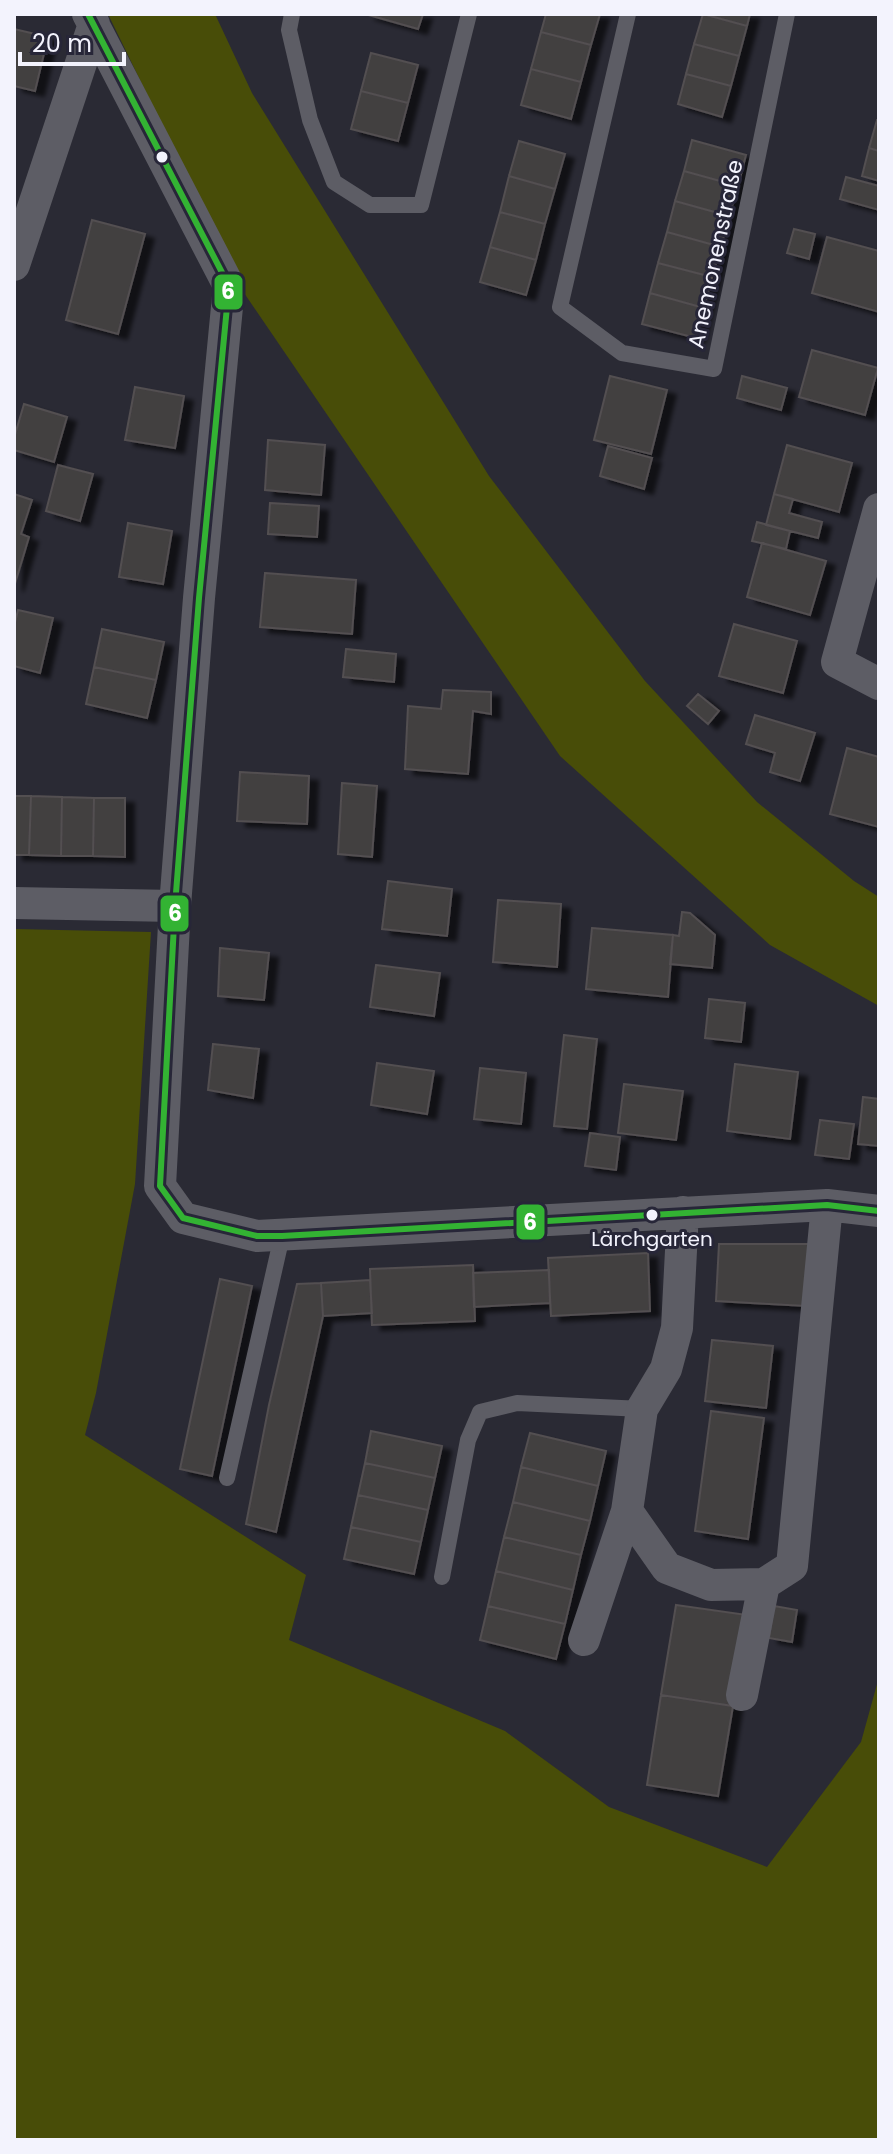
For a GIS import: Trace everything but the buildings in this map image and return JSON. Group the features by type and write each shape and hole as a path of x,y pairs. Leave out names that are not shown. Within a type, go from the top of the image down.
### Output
{"street":[{"path":"14,265 91,19"},
{"path":"91,19 229,286 199,598 175,906 160,1186 183,1218 257,1236 827,1205 879,1211"},
{"path":"879,509 837,662 879,684"},
{"path":"14,903 175,906"},
{"path":"627,1511 667,1568 711,1585 764,1584 792,1566 827,1205"},
{"path":"584,1640 627,1511 642,1409 666,1369 677,1328 683,1212"},
{"path":"742,1695 764,1584"}],"lane":[{"path":"292,14 289,30 310,120 334,182 370,205 421,205 469,14"},
{"name":"Anemonenstraße","path":"628,14 560,307 622,353 714,369 787,14"},
{"path":"227,1478 282,1236"},
{"path":"442,1577 468,1440 480,1412 517,1403 642,1409"}],"green space":[{"path":"108,14 215,14 252,93 489,476 645,681 757,802 854,881 879,897 879,1006 770,945 560,756 242,290"},
{"path":"14,929 151,932 135,1184 96,1393 85,1435 306,1575 289,1640 505,1731 609,1807 767,1867 861,1742 879,1677 879,2140 14,2140"}],"transit line":[{"name":"6","path":"88,14 229,286 199,598 175,906 160,1186 183,1218"},
{"name":"6","path":"183,1218 257,1236 282,1236 827,1205 879,1211"}],"place":[{"name":"Lärchgarten","path":"652,1215"}]}
